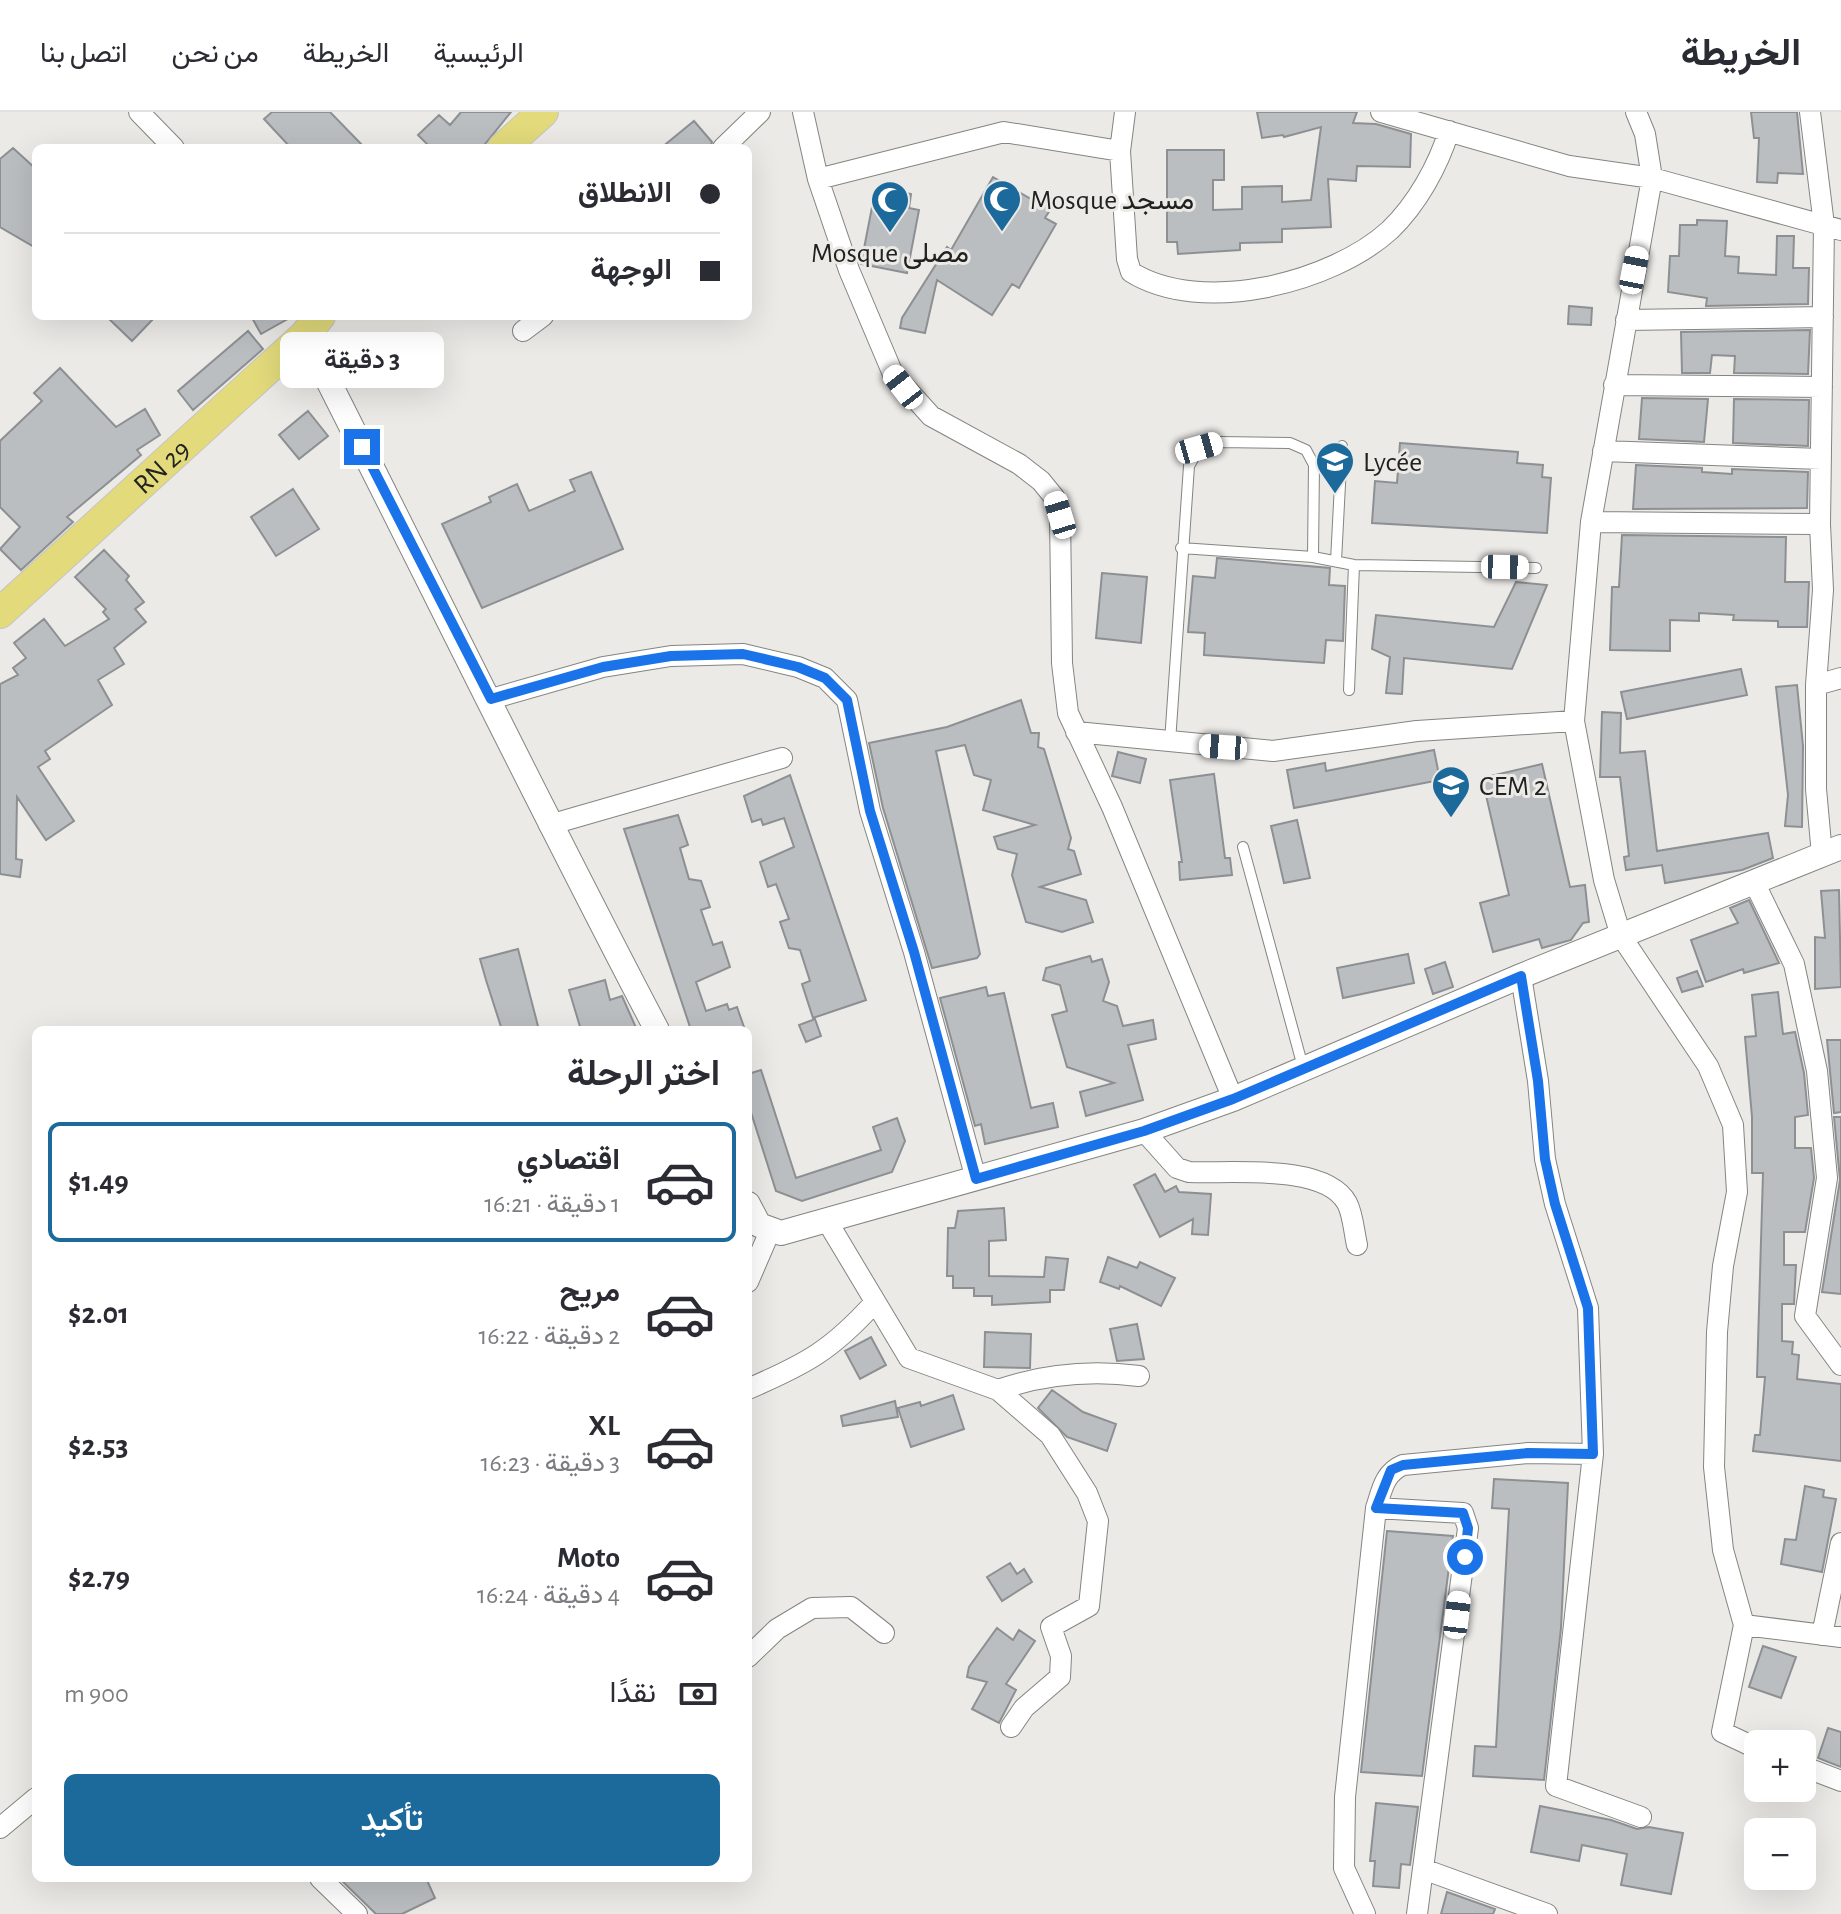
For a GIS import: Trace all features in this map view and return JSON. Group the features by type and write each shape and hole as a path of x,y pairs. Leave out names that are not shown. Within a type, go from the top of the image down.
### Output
{"main road":[{"path":"507,144 543,112"},
{"name":"RN 29","path":"0,613 312,326"}],"street":[{"path":"139,112 170,144"},
{"path":"727,144 760,112"},
{"path":"803,112 818,179 849,270 893,374 931,416 1019,464 1054,497 1060,515 1063,695 1233,1099"},
{"path":"1125,112 1120,151 1127,259 1131,272 1159,285 1239,291 1286,283 1322,271 1390,229 1439,165 1449,131"},
{"path":"1381,112 1569,166 1652,178 1832,227"},
{"path":"1636,112 1645,134 1652,178 1591,522 1574,721 1604,880 1621,936 1708,1066 1733,1125 1737,1192 1723,1266 1717,1332 1714,1467 1723,1550 1744,1625 1722,1732 1744,1742"},
{"path":"752,1212 759,1225 781,1233 1144,1131 1233,1099 1521,976 1831,851 1816,789 1816,685 1832,589 1832,554 1820,524 1823,317 1832,227 1810,112"},
{"path":"818,179 1004,132 1120,151"},
{"path":"1626,320 1823,317"},
{"path":"523,331 538,320"},
{"path":"312,326 549,825 655,1026"},
{"path":"1614,385 1822,387"},
{"path":"1603,451 1821,459"},
{"path":"1591,522 1820,524"},
{"path":"491,699 603,667 671,656 743,654 798,667 825,678 847,700 870,811 914,952 976,1179"},
{"path":"1816,685 1841,678"},
{"path":"1076,732 1170,744 1273,751 1432,729 1574,721"},
{"path":"549,825 782,758"},
{"path":"1754,882 1794,964 1817,1071 1827,1178 1805,1316 1841,1365"},
{"path":"1521,976 1538,1081 1545,1159 1555,1204 1588,1308 1593,1454 1555,1771 1556,1786 1641,1817"},
{"path":"1144,1131 1177,1168 1189,1172 1302,1176 1329,1183 1347,1204 1357,1245"},
{"path":"827,1221 909,1358 998,1390 1050,1435 1087,1493 1098,1521 1089,1606 1051,1627 1061,1656 1060,1677 1024,1708 1011,1727"},
{"path":"752,1273 770,1231"},
{"path":"752,1387 797,1368 842,1339 875,1302"},
{"path":"998,1390 1028,1380 1101,1371 1139,1376"},
{"path":"1365,1914 1344,1868 1345,1797 1376,1508 1391,1470 1403,1465 1528,1453 1593,1454"},
{"path":"1376,1508 1463,1513 1468,1528 1417,1914"},
{"path":"1744,1625 1832,1636 1841,1543"},
{"path":"752,1653 777,1629 812,1608 851,1607 884,1633"},
{"path":"1816,1771 1841,1781"},
{"path":"0,1828 32,1801"},
{"path":"1423,1869 1547,1914"},
{"path":"324,1882 357,1914"}],"lane":[{"path":"1170,744 1189,466 1199,448 1219,442 1290,443 1306,450 1314,465 1313,557"},
{"path":"1336,561 1342,446"},
{"path":"1181,548 1313,557 1354,565 1536,568"},
{"path":"1349,690 1354,565"},
{"path":"1243,847 1304,1069"}],"building":[{"path":"272,112 330,112 361,144 287,144 264,119"},
{"path":"461,112 511,112 485,144 427,144 418,135 439,115 450,125"},
{"path":"1257,112 1357,112 1353,123 1376,124 1411,134 1410,167 1357,166 1356,181 1328,179 1331,227 1282,229 1282,242 1240,243 1240,250 1178,254 1177,242 1167,242 1167,150 1224,150 1224,180 1213,180 1213,210 1242,209 1242,187 1282,186 1282,202 1311,200 1321,127 1284,137 1262,138"},
{"path":"1751,112 1797,112 1803,174 1778,173 1777,183 1757,182 1759,138 1754,138"},
{"path":"694,121 712,142 711,144 666,144"},
{"path":"13,148 32,165 32,246 0,227 0,159"},
{"path":"993,177 1050,210 1045,218 1056,224 1019,288 1012,284 992,315 937,280 925,333 900,328 902,318 947,247 951,250"},
{"path":"892,190 911,194 909,208 919,210 907,273 861,264 873,202 889,206"},
{"path":"1697,220 1727,221 1725,256 1739,257 1738,273 1776,275 1777,236 1794,236 1793,268 1809,268 1808,304 1706,306 1707,298 1668,292 1670,256 1679,256 1680,225 1697,225"},
{"path":"1569,306 1592,308 1591,325 1568,324"},
{"path":"110,320 152,320 132,341"},
{"path":"253,320 286,320 261,334"},
{"path":"1810,330 1808,374 1734,373 1735,356 1712,355 1710,373 1682,373 1681,332"},
{"path":"248,331 263,349 193,410 178,391"},
{"path":"60,368 116,427 145,409 160,435 137,450 141,455 67,517 73,522 21,570 0,549 20,527 0,507 0,441 42,401 34,393"},
{"path":"1642,398 1708,399 1704,442 1639,439"},
{"path":"1734,399 1809,400 1808,446 1733,443"},
{"path":"308,411 328,436 299,459 279,435"},
{"path":"1400,443 1518,452 1517,463 1543,465 1542,477 1551,478 1547,533 1372,523 1375,481 1397,483"},
{"path":"1636,465 1702,468 1702,472 1732,474 1732,469 1808,472 1807,508 1633,509"},
{"path":"591,472 623,549 482,608 442,524 491,502 489,497 517,484 529,511 575,491 570,480"},
{"path":"293,489 319,529 276,556 251,517"},
{"path":"1622,535 1786,537 1785,582 1809,582 1807,627 1778,627 1778,621 1733,620 1734,615 1699,613 1699,621 1670,620 1670,651 1610,650 1612,587 1619,587"},
{"path":"104,550 129,576 126,580 144,602 135,609 146,622 114,648 124,664 98,680 112,705 45,751 50,759 38,767 74,821 46,840 17,797 16,859 22,860 20,877 0,874 0,684 18,675 13,668 26,658 14,643 44,619 65,646 109,619 103,612 106,609 75,577"},
{"path":"1217,558 1330,568 1329,585 1345,586 1343,641 1326,640 1324,663 1204,655 1205,633 1188,632 1193,576 1215,578"},
{"path":"1102,573 1147,577 1141,643 1096,638"},
{"path":"1516,582 1547,585 1512,669 1404,658 1402,694 1386,693 1390,657 1372,649 1376,615 1494,627"},
{"path":"1741,669 1747,695 1627,719 1621,692"},
{"path":"1797,685 1803,746 1802,827 1785,826 1788,795 1776,687"},
{"path":"1021,700 1031,733 1039,733 1038,747 1044,749 1071,838 1068,849 1074,851 1081,874 1040,887 1086,900 1093,922 1062,932 1026,922 1012,875 1017,854 998,849 994,837 1035,825 983,810 991,780 974,775 965,745 936,751 980,954 977,958 932,968 883,808 869,743 947,727"},
{"path":"1602,712 1621,713 1620,753 1645,751 1657,851 1768,833 1773,858 1742,870 1665,883 1662,865 1626,870 1624,857 1629,856 1620,777 1600,777"},
{"path":"1434,750 1440,780 1294,808 1287,770 1325,763 1326,771"},
{"path":"1118,752 1146,759 1140,783 1112,776"},
{"path":"1542,764 1570,887 1585,885 1589,922 1583,923 1571,940 1542,948 1539,939 1493,952 1480,903 1509,895 1482,778"},
{"path":"1214,774 1225,858 1230,858 1232,875 1180,880 1179,862 1182,862 1170,780"},
{"path":"790,775 866,1000 813,1018 802,984 810,981 800,950 789,948 780,922 789,919 776,884 768,887 760,862 794,847 784,818 763,825 761,819 752,822 744,796"},
{"path":"678,815 688,845 680,848 689,879 701,881 710,907 701,910 713,945 722,942 730,967 696,982 706,1011 727,1004 729,1010 737,1007 744,1026 690,1026 624,829"},
{"path":"1297,820 1310,878 1284,883 1271,826"},
{"path":"1839,890 1841,987 1815,989 1815,937 1825,938 1821,891"},
{"path":"1749,900 1779,963 1744,973 1743,969 1706,982 1691,940 1738,923 1730,908"},
{"path":"518,949 538,1026 501,1026 480,959"},
{"path":"1408,954 1414,983 1343,998 1337,968"},
{"path":"1090,956 1092,962 1102,959 1109,982 1103,1001 1117,1006 1123,1026 1153,1020 1156,1039 1128,1045 1143,1100 1086,1116 1080,1092 1114,1083 1067,1067 1052,1015 1067,1011 1060,985 1043,980 1046,968"},
{"path":"1445,962 1453,987 1433,994 1425,969"},
{"path":"1697,971 1703,986 1682,992 1677,978"},
{"path":"605,980 610,1000 622,996 635,1026 580,1026 569,990"},
{"path":"986,987 988,996 1004,993 1031,1108 1053,1103 1058,1127 985,1144 981,1124 975,1126 940,998"},
{"path":"1778,992 1783,1034 1795,1032 1804,1073 1808,1115 1795,1117 1795,1148 1811,1148 1814,1178 1805,1232 1784,1232 1784,1265 1796,1265 1794,1304 1782,1304 1782,1341 1793,1342 1792,1354 1799,1355 1797,1379 1841,1384 1841,1461 1753,1451 1755,1435 1760,1435 1765,1377 1757,1377 1763,1173 1752,1173 1752,1117 1745,1037 1756,1036 1752,995"},
{"path":"815,1019 821,1036 806,1042 799,1025"},
{"path":"1827,1040 1841,1040 1841,1112 1834,1113"},
{"path":"761,1070 796,1178 881,1150 873,1127 897,1118 905,1141 892,1172 802,1201 776,1191 752,1116 752,1073"},
{"path":"1834,1117 1841,1117 1841,1294 1822,1292 1840,1180"},
{"path":"1155,1174 1165,1192 1176,1186 1179,1192 1211,1194 1208,1235 1192,1234 1193,1219 1160,1237 1134,1185"},
{"path":"1004,1208 1006,1240 989,1241 989,1276 1044,1277 1046,1257 1068,1259 1064,1290 1050,1290 1050,1302 992,1305 992,1296 974,1296 974,1288 953,1288 953,1276 947,1276 948,1228 955,1228 958,1211"},
{"path":"1108,1257 1137,1268 1140,1262 1175,1278 1161,1306 1120,1286 1119,1289 1100,1282"},
{"path":"1137,1324 1144,1359 1117,1361 1110,1329"},
{"path":"985,1332 1031,1334 1030,1368 984,1367"},
{"path":"871,1337 886,1365 860,1379 845,1351"},
{"path":"1052,1390 1083,1412 1116,1424 1107,1451 1067,1437 1038,1408"},
{"path":"953,1395 964,1429 911,1447 898,1408 920,1402 921,1406"},
{"path":"895,1401 898,1417 843,1426 841,1416"},
{"path":"1494,1479 1568,1483 1561,1628 1544,1780 1473,1776 1475,1746 1496,1747 1509,1509 1492,1508"},
{"path":"1805,1486 1824,1490 1823,1497 1836,1499 1822,1572 1781,1564 1785,1539 1796,1540"},
{"path":"1387,1531 1453,1536 1422,1776 1361,1772"},
{"path":"1010,1563 1017,1574 1024,1569 1032,1582 1002,1601 987,1577"},
{"path":"997,1628 1013,1640 1019,1630 1035,1641 1006,1684 1016,1690 999,1723 972,1709 987,1682 967,1677 969,1667"},
{"path":"1763,1646 1796,1657 1781,1698 1749,1687"},
{"path":"1828,1728 1841,1732 1841,1767 1818,1758"},
{"path":"1376,1803 1418,1807 1410,1865 1401,1864 1399,1888 1373,1886 1375,1861 1370,1861"},
{"path":"1540,1806 1611,1820 1637,1829 1649,1827 1683,1833 1671,1894 1621,1885 1627,1854 1582,1845 1579,1861 1531,1852"},
{"path":"343,1882 428,1882 435,1898 402,1914 376,1914"},
{"path":"1447,1892 1495,1909 1493,1914 1441,1914"}],"place":[{"name":"Mosque مسجد","path":"1002,233"},
{"name":"Mosque مصلى","path":"890,234"},
{"name":"Lycée","path":"1335,495"},
{"name":"CEM 2","path":"1451,819"}],"route":[{"path":"362,447 491,699 603,667 671,656 743,654 798,667 825,678 847,700 870,811 914,952 976,1179 1144,1131 1233,1099 1521,976 1538,1081 1545,1159 1555,1204 1588,1308 1593,1454 1528,1453 1403,1465 1391,1470 1376,1508 1463,1513 1468,1528 1465,1557"}]}
